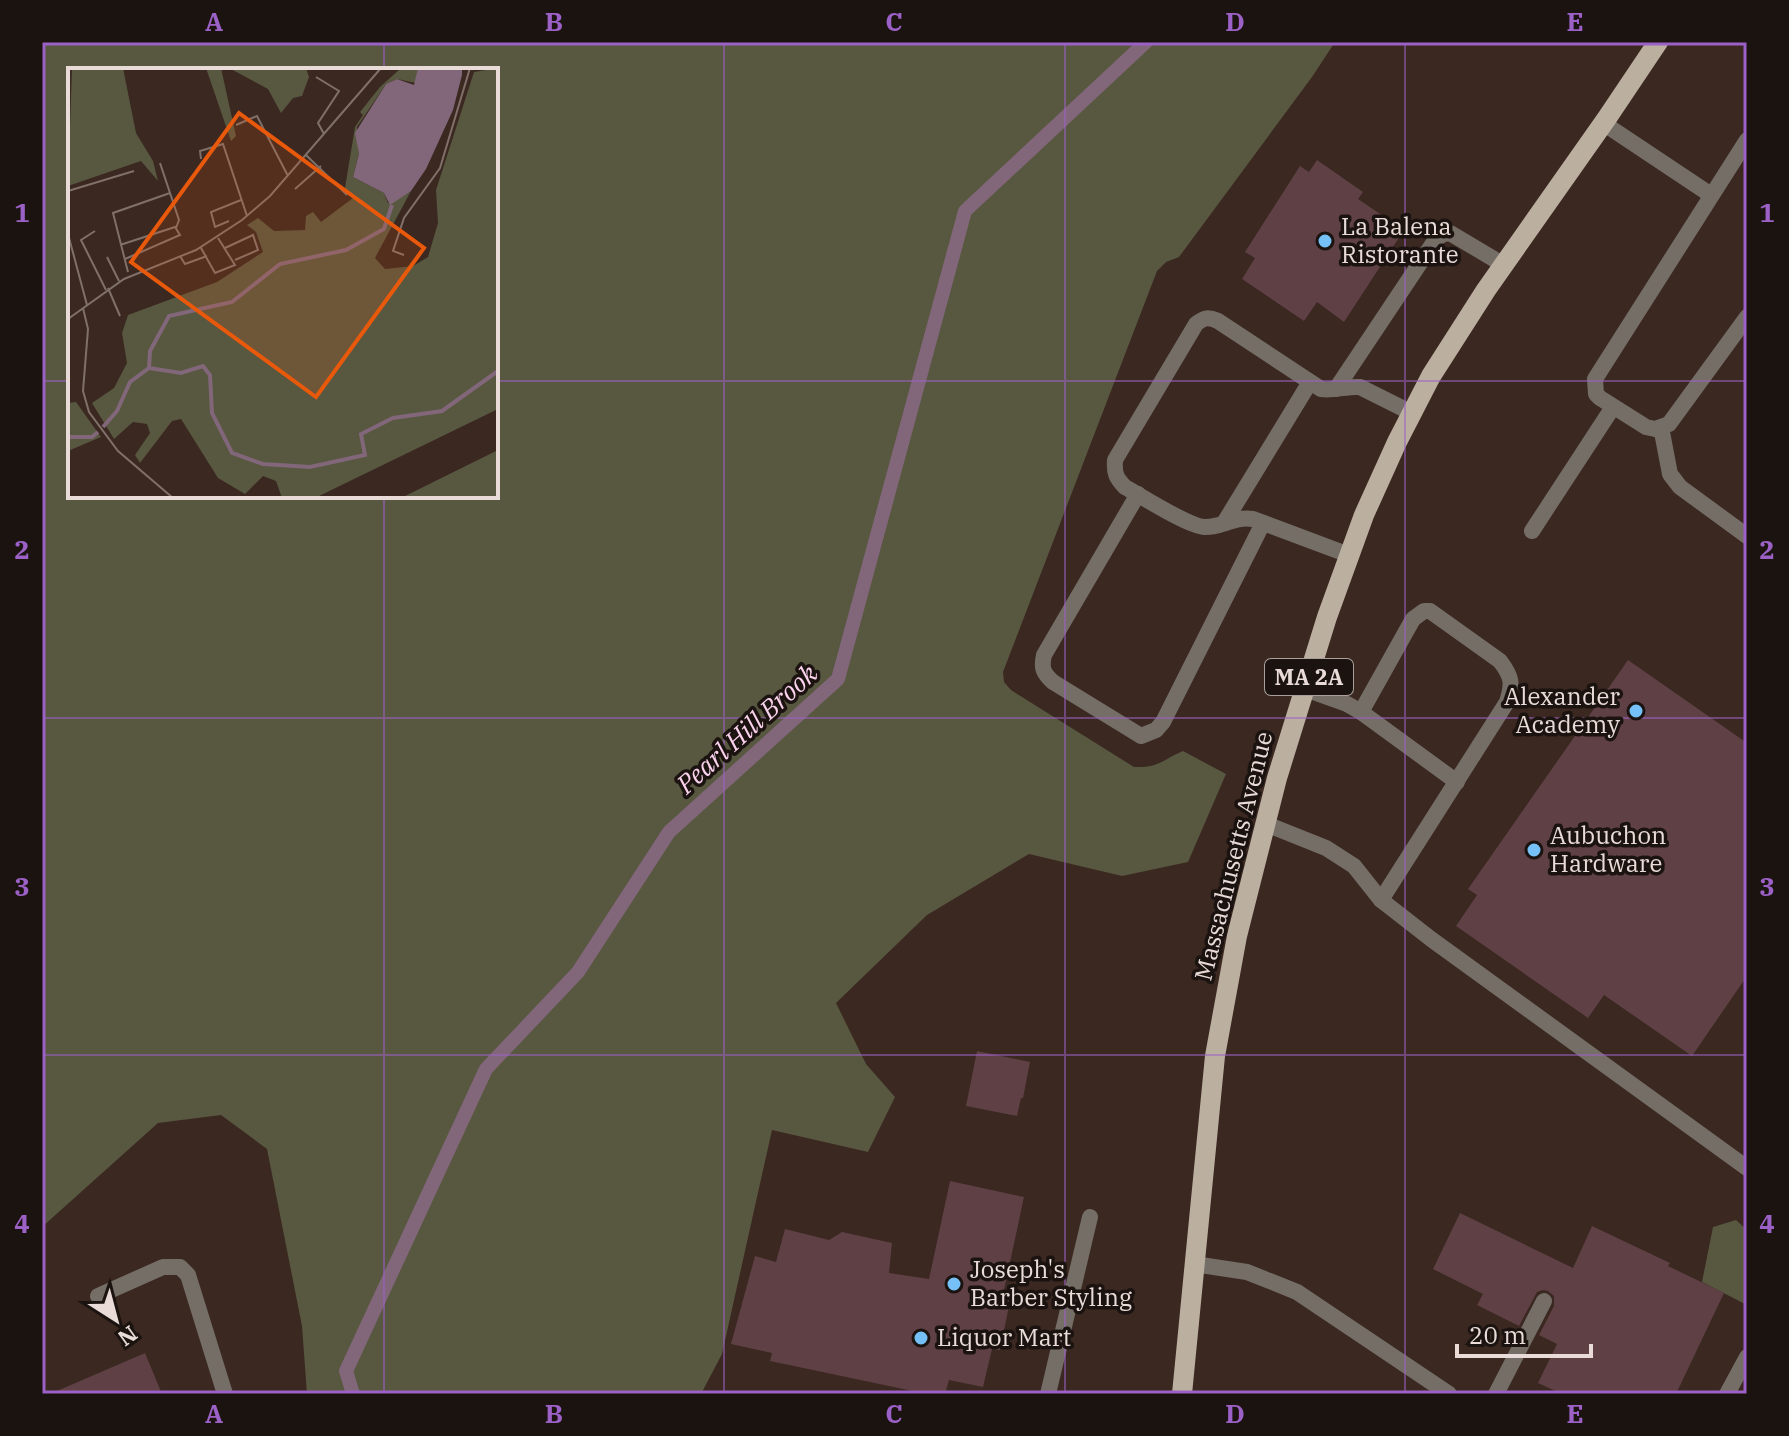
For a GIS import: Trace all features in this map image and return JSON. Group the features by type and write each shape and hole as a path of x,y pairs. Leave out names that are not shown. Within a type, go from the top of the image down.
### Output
{"main road":[{"name":"Massachusetts Avenue","path":"1182,1394 1215,1056 1237,936 1277,778 1327,617 1364,515 1397,442 1438,365 1658,42"}],"lane":[{"path":"1603,123 1711,195"},
{"path":"1747,140 1595,379 1596,394 1646,427 1655,429 1669,424 1747,317"},
{"path":"1336,389 1429,246 1443,234 1454,235 1504,265"},
{"path":"1349,555 1244,518 1215,526 1197,526 1125,487 1114,472 1115,460 1196,324 1204,318 1218,321 1321,389 1367,389 1412,413"},
{"path":"1224,523 1310,382"},
{"path":"1532,531 1613,407"},
{"path":"1661,427 1670,474 1680,487 1747,536"},
{"path":"1138,494 1044,655 1042,666 1044,675 1053,682 1141,736 1156,730 1163,722 1263,523"},
{"path":"1361,712 1413,619 1424,611 1430,611 1500,661 1508,671 1512,686 1507,702 1381,900"},
{"path":"1305,689 1361,712 1457,782"},
{"path":"1266,824 1326,848 1354,866 1381,900 1747,1168"},
{"path":"1048,1394 1090,1217"},
{"path":"1194,1264 1247,1272 1297,1292 1449,1394"},
{"path":"98,1296 163,1267 180,1267 188,1275 225,1394"},
{"path":"1496,1394 1544,1301"},
{"path":"1727,1394 1747,1357"}],"shaded area":[{"path":"42,42 1335,42 1179,257 1166,262 1157,271 1003,672 1004,682 1011,690 1134,767 1155,765 1183,751 1226,774 1188,862 1122,876 1029,854 927,915 836,1003 866,1064 895,1097 868,1152 772,1130 722,1354 701,1394 307,1394 302,1326 267,1149 221,1115 158,1123 42,1227"},
{"path":"1736,1220 1747,1230 1747,1305 1702,1282 1713,1227"}],"building":[{"name":"La Balena Ristorante","path":"1317,160 1363,192 1358,199 1404,230 1344,322 1317,302 1304,321 1242,279 1255,258 1245,252 1300,166 1309,172"},
{"path":"1628,660 1747,743 1747,976 1692,1056 1604,995 1588,1018 1456,926 1477,895 1468,889"},
{"path":"977,1051 1030,1062 1017,1116 966,1106"},
{"path":"950,1181 1024,1197 1003,1295 1011,1296 1000,1350 992,1349 983,1387 949,1380 945,1394 927,1394 770,1361 772,1353 731,1344 755,1256 776,1262 785,1229 829,1240 842,1232 892,1243 889,1273 929,1279"},
{"path":"1460,1213 1573,1268 1592,1226 1724,1293 1676,1394 1562,1394 1538,1383 1557,1344 1539,1335 1554,1306 1554,1296 1548,1291 1537,1292 1519,1326 1477,1305 1483,1294 1433,1269"},
{"path":"145,1353 162,1394 50,1394"}],"waterway":[{"name":"Pearl Hill Brook","path":"353,1394 346,1371 486,1069 578,972 669,832 838,679 965,211 1146,42"}],"place":[{"name":"La Balena Ristorante","path":"1325,241"},
{"name":"Alexander Academy","path":"1636,711"},
{"name":"Aubuchon Hardware","path":"1534,850"},
{"name":"Joseph's Barber Styling","path":"954,1284"},
{"name":"Liquor Mart","path":"921,1338"}]}
